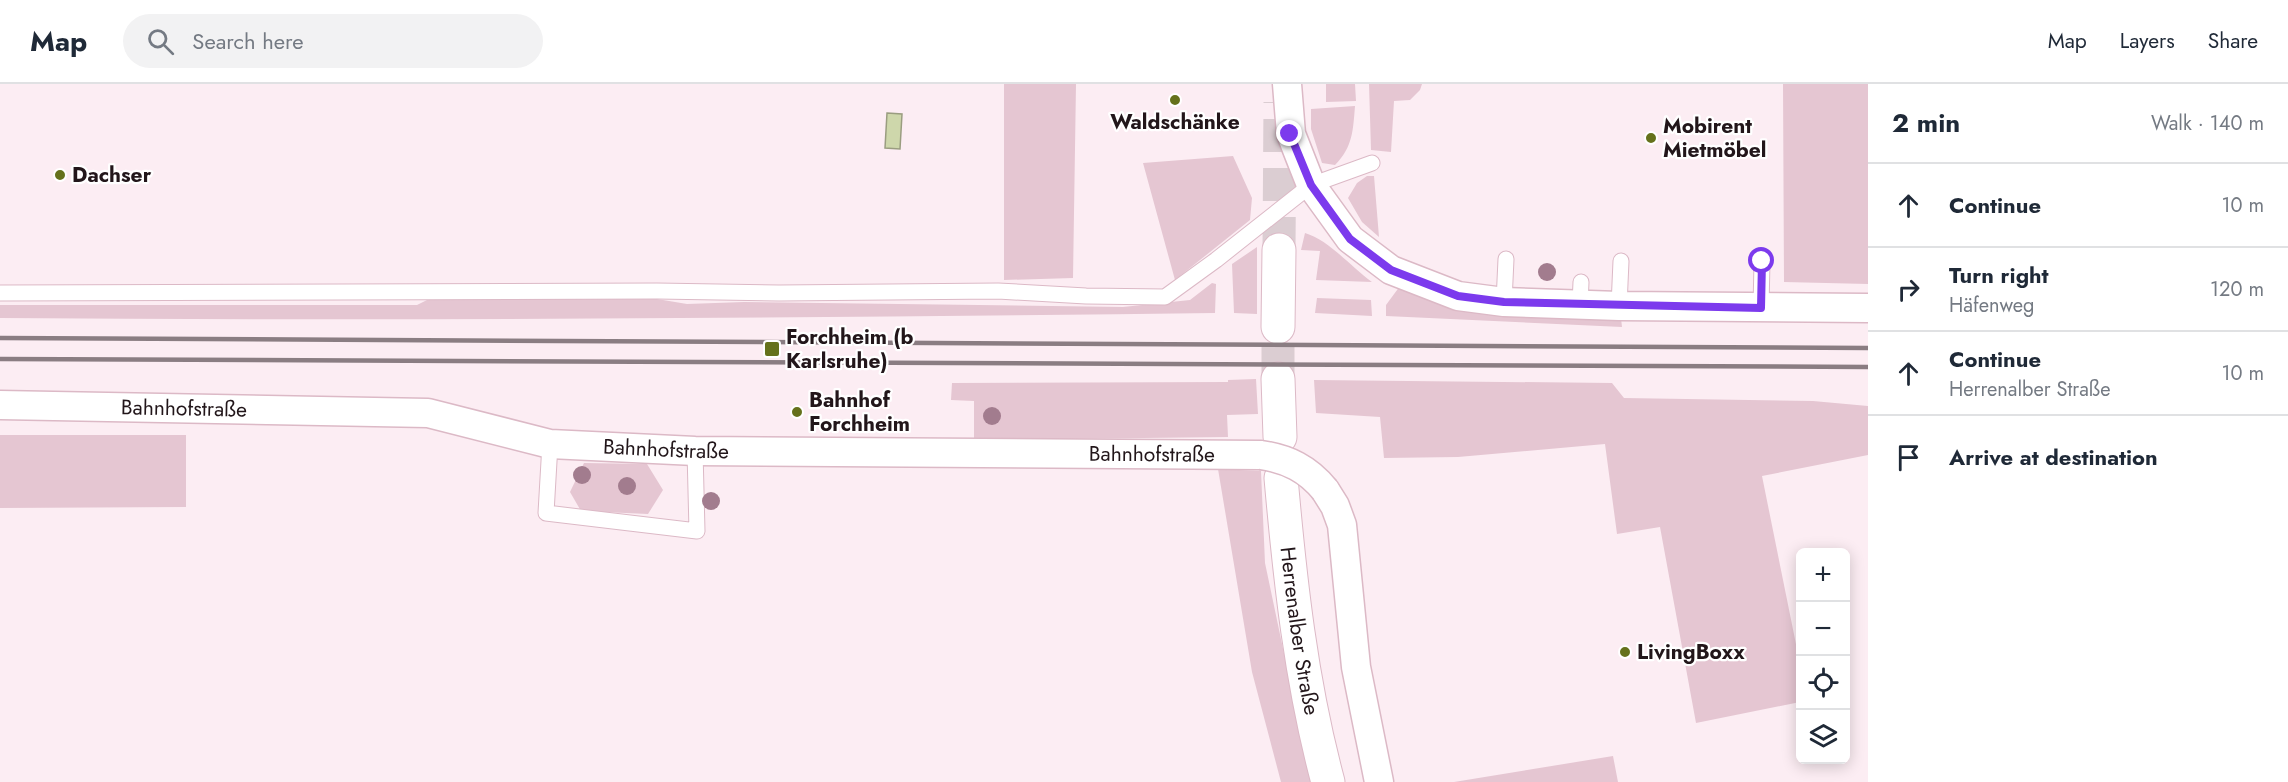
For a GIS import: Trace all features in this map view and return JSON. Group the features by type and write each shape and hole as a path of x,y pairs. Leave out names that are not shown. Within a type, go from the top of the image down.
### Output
{"main road":[{"path":"1278,250 1278,327"},
{"name":"Herrenalber Straße","path":"1278,379 1274,457 1303,672 1328,782"}],"street":[{"path":"1287,84 1290,134 1311,185 1350,239 1391,270 1458,296 1504,302 1580,293 1619,306 1868,308"},
{"name":"Bahnhofstraße","path":"0,405 428,412 550,444 695,451 1274,457 1293,463 1317,480 1335,506 1342,525 1356,668 1379,782"}],"lane":[{"path":"0,293 998,291 1086,296 1165,297 1311,185 1372,163"},
{"path":"1504,302 1506,259"},
{"path":"1619,306 1621,261"},
{"path":"1761,308 1762,261"},
{"path":"550,444 546,513 697,531 695,451"}],"shaded area":[{"path":"1004,84 1076,84 1073,278 1004,280"},
{"path":"1326,84 1355,84 1356,101 1326,102"},
{"path":"1369,84 1422,84 1420,90 1410,100 1394,101 1391,152 1371,150"},
{"path":"1783,84 1868,84 1868,284 1784,282"},
{"path":"1355,106 1353,130 1345,152 1335,165 1322,163 1311,129 1311,109"},
{"path":"887,113 902,114 900,149 885,148"},
{"path":"1233,156 1252,198 1250,220 1175,280 1143,163"},
{"path":"1367,176 1374,176 1379,237 1362,222 1348,198 1357,183"},
{"path":"1305,233 1323,242 1372,282 1316,280 1320,251 1301,250"},
{"path":"1257,247 1257,314 1234,313 1232,264"},
{"path":"1212,283 1216,284 1215,313 608,318 0,318 0,305 417,305 437,295 627,294 687,304 744,302 1123,307 1190,300"},
{"path":"1400,286 1621,318 1622,327 1386,316 1386,305"},
{"path":"1317,298 1371,300 1372,316 1315,313"},
{"path":"1256,379 1258,414 1227,415 1228,437 974,440 974,401 951,400 952,383 1228,382 1228,380"},
{"path":"1314,380 1612,383 1624,398 1813,401 1868,406 1868,455 1762,476 1796,644 1796,703 1696,723 1660,527 1617,534 1605,444 1458,457 1384,458 1380,417 1316,413"},
{"path":"0,435 186,435 186,507 0,508"},
{"path":"584,463 647,464 663,490 648,514 581,511 570,492"},
{"path":"1218,469 1261,471 1265,563 1311,782 1281,782 1252,672"},
{"path":"1613,756 1618,782 1454,782"}],"tunnel":[{"path":"1279,250 1280,102"},
{"path":"1278,327 1278,379"}],"railway":[{"path":"0,338 1868,348"},
{"path":"0,359 1868,367"}],"place":[{"name":"Waldschänke","path":"1175,100"},
{"name":"Mobirent Mietmöbel","path":"1651,138"},
{"name":"Dachser","path":"60,175"},
{"name":"Forchheim (b Karlsruhe)","path":"772,349"},
{"name":"Bahnhof Forchheim","path":"797,412"},
{"name":"LivingBoxx","path":"1625,652"}],"route":[{"path":"1290,134 1311,185 1350,239 1391,270 1458,296 1504,302 1761,308 1762,261"}]}
